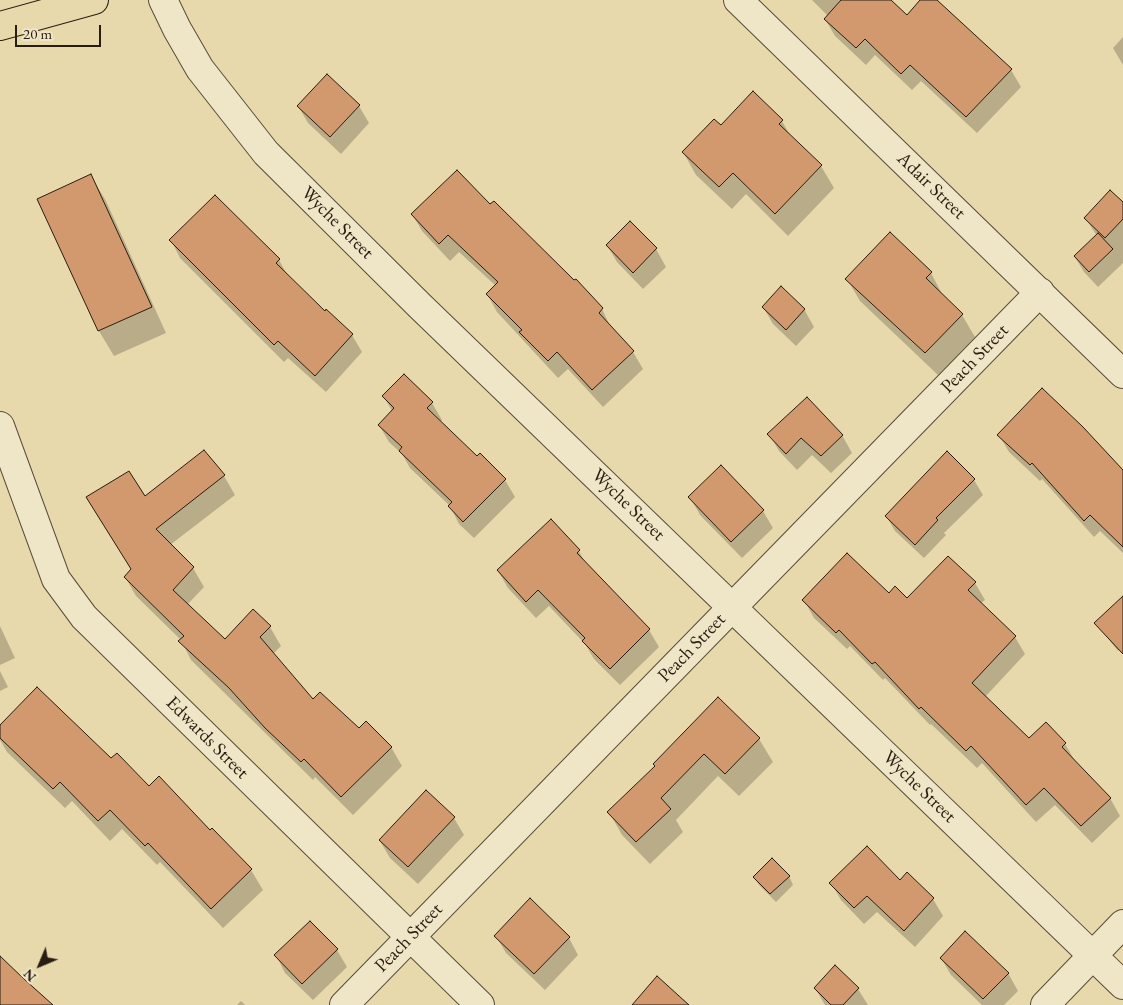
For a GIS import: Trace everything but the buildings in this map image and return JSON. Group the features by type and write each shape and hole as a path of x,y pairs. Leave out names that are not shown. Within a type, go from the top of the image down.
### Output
{"main road":[{"path":"0,26 94,0"}],"street":[{"name":"Wyche Street","path":"163,0 176,29 200,69 266,153 419,305 733,606 1123,985"},
{"name":"Adair Street","path":"738,0 1123,374"},
{"name":"Peach Street","path":"344,1005 1040,292"},
{"name":"Edwards Street","path":"0,426 56,579 84,617 480,1005"},
{"path":"1045,1005 1123,924"}]}
